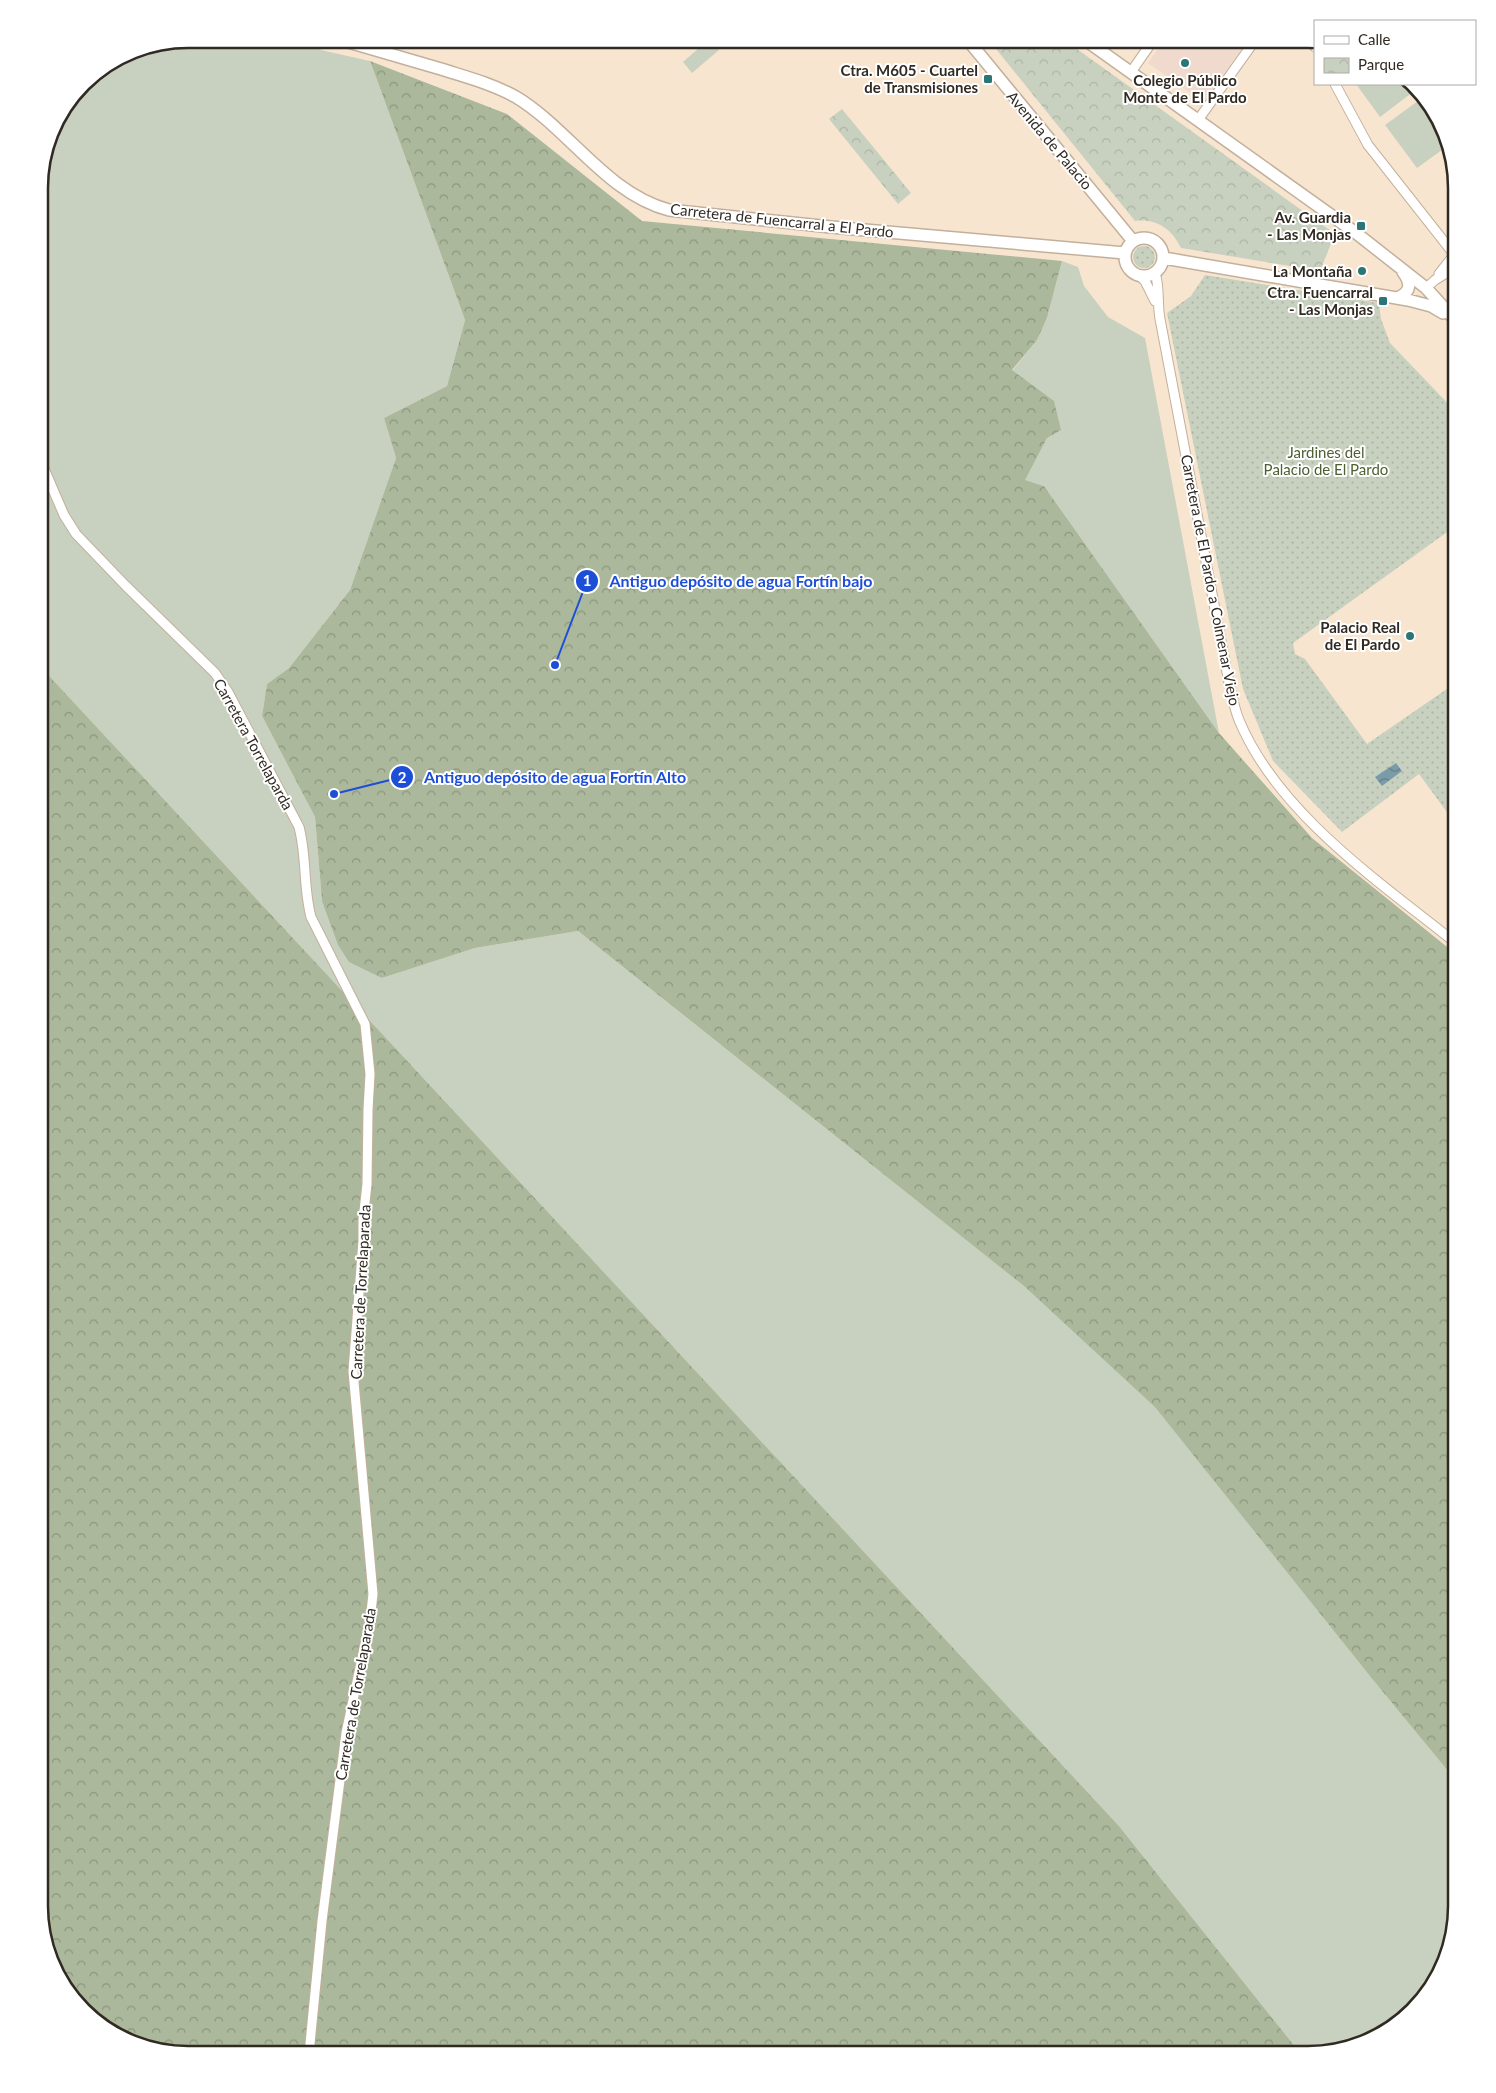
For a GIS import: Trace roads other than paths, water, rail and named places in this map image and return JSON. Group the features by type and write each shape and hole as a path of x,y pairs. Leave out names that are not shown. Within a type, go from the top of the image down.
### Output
{"street":[{"name":"Carretera de Fuencarral a El Pardo","path":"366,47 480,81 506,92 526,104 626,190 652,206 669,210 831,227 1125,253"},
{"name":"Avenida de Palacio","path":"974,48 1133,241"},
{"path":"1105,48 1131,72 1400,266 1430,284 1448,310"},
{"path":"1131,72 1148,48"},
{"path":"1198,120 1248,48"},
{"path":"1336,85 1368,145 1448,247"},
{"path":"1140,276 1155,273 1161,266 1164,258 1161,246 1153,239 1145,237 1133,241 1125,253 1128,267 1140,276 1152,292 1157,306"},
{"path":"1164,258 1403,298 1431,306 1448,316"},
{"path":"1431,306 1425,295 1430,284 1448,265"},
{"path":"1400,266 1410,281 1410,286 1403,298"},
{"path":"1403,298 1448,272"},
{"path":"1155,273 1158,280 1157,306"},
{"name":"Carretera de El Pardo a Colmenar Viejo","path":"1157,306 1227,674 1239,719 1259,758 1279,787 1303,814 1362,867 1448,937"},
{"name":"Carretera Torrelaparda","path":"48,477 64,515 76,534 215,674 228,692 299,827 304,846 306,899 310,917 365,1024 370,1074 367,1184"},
{"name":"Carretera de Torrelaparada","path":"310,2045 322,1921 346,1733 370,1621 373,1594 353,1371 367,1184"}],"water":[{"path":"1396,763 1402,771 1382,786 1375,777"}],"place":[{"name":"Colegio Público Monte de El Pardo","path":"1185,63"},
{"name":"Ctra. M605 - Cuartel de Transmisiones","path":"988,79"},
{"name":"Av. Guardia - Las Monjas","path":"1361,226"},
{"name":"La Montaña","path":"1362,271"},
{"name":"Ctra. Fuencarral - Las Monjas","path":"1383,301"},
{"name":"Palacio Real de El Pardo","path":"1410,636"},
{"name":"Antiguo depósito de agua Fortín bajo","path":"555,665"},
{"name":"Antiguo depósito de agua Fortín Alto","path":"334,794"}],"park label":[{"name":"Jardines del Palacio de El Pardo","path":"1326,460"}]}
